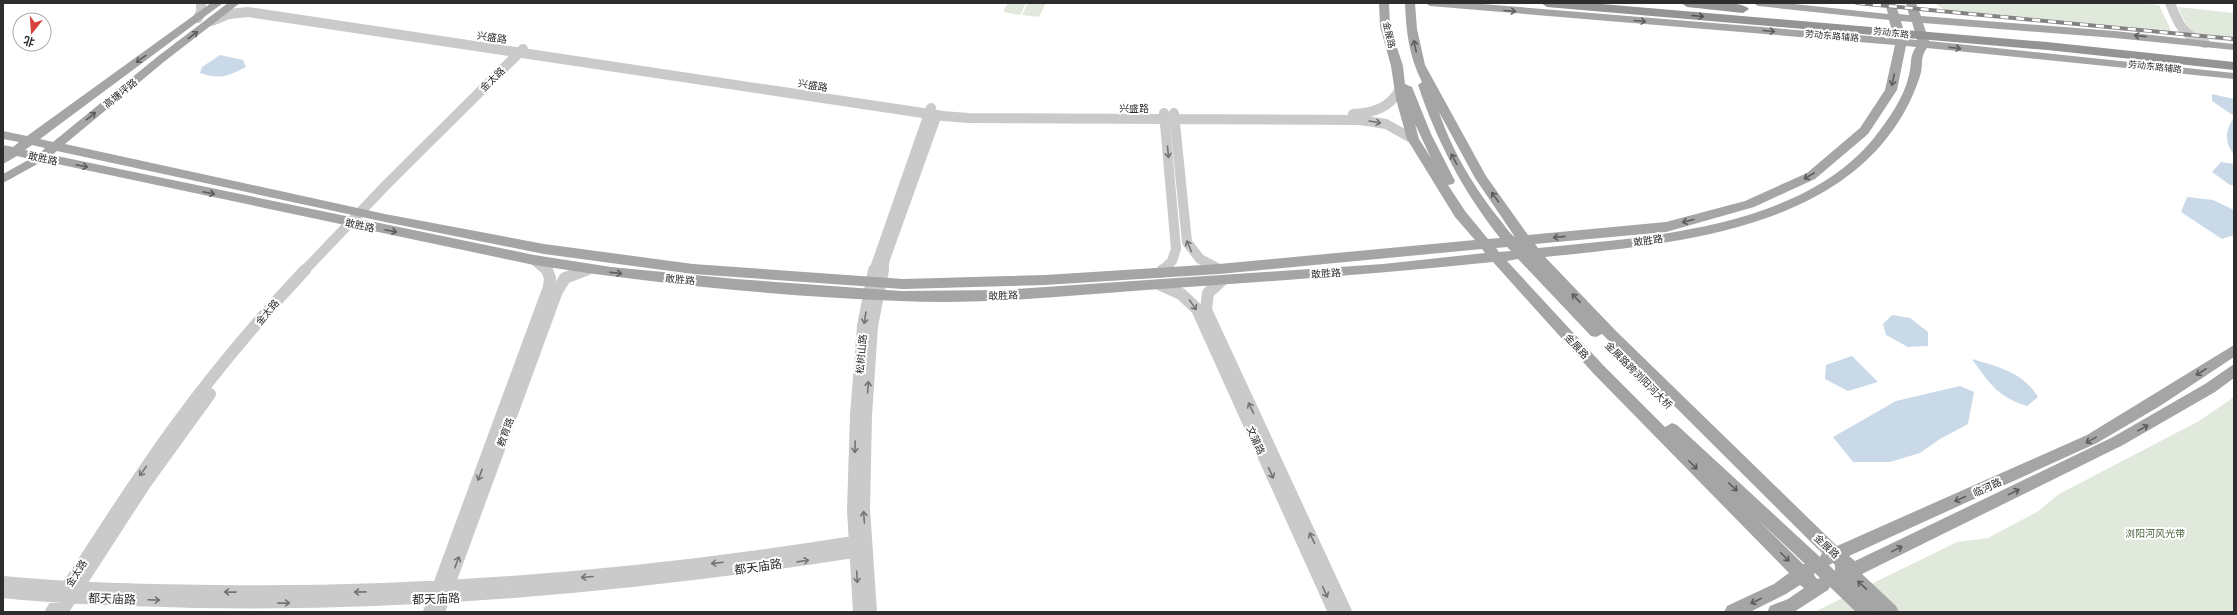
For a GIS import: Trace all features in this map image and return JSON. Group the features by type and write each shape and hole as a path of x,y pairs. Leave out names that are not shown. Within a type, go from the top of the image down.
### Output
{"highway":[{"name":"劳动东路","path":"1547,3 2234,57"},
{"name":"劳动东路","path":"1687,3 1898,30"},
{"name":"劳动东路","path":"2044,41 2234,66"}],"main road":[{"name":"高塘坪路","path":"3,160 8,150 29,140 218,3"},
{"name":"高塘坪路","path":"3,179 42,157 161,59 235,3"},
{"name":"金展路","path":"1384,3 1385,26 1397,66 1414,106"},
{"name":"金展路","path":"1410,3 1411,29 1429,105"},
{"name":"劳动东路辅路","path":"1430,3 1898,30 2234,76"},
{"name":"劳动东路辅路","path":"1758,3 1898,30"},
{"path":"1890,3 1898,30"},
{"path":"1911,3 1920,32"},
{"name":"敢胜路","path":"3,135 55,146 534,260 589,269 736,284 875,288 1003,295 1161,285 1220,275 1486,244 1666,227 1749,204 1811,176 1864,131 1891,90 1898,30"},
{"name":"劳动东路辅路","path":"1920,32 2161,39 2234,47"},
{"name":"敢胜路","path":"8,150 356,218 544,249 693,269 875,288 1161,272 1220,275 1383,269 1677,236 1747,222 1808,195 1846,172 1888,129 1899,113 1908,95 1915,75 1916,55 1920,32"},
{"name":"金展路","path":"1419,65 1481,178 1534,253 1611,335 1834,554 1854,570"},
{"name":"金展路","path":"1397,66 1400,89 1413,138 1460,214 1495,256 1598,369 1815,588"},
{"name":"金展路跨浏阳河大桥","path":"1429,105 1466,181 1500,229 1543,279 1700,436 1890,612"},
{"name":"金展路跨浏阳河大桥","path":"1414,106 1431,147 1448,180 1481,229 1552,310 1683,441 1868,612"},
{"name":"临河路","path":"1733,612 1780,589 1834,554 2055,458 2092,439 2156,402 2234,350"},
{"name":"临河路","path":"1776,612 1794,604 1815,588 2118,441 2210,388 2234,370"}],"street":[{"path":"198,18 202,8 201,3"},
{"name":"兴盛路","path":"249,3 254,7 525,50 934,111 968,118 1357,114 1379,111 1386,107 1397,97 1400,89"},
{"path":"2161,39 2173,37 2176,34 2166,3"},
{"path":"2170,3 2182,32 2191,38 2205,43"},
{"name":"兴盛路","path":"212,21 229,14 248,12 525,50"},
{"name":"金太路","path":"51,612 69,592 186,424 290,294 356,218 525,50"},
{"name":"松树山路","path":"860,612 866,415 875,288 886,259 934,111"},
{"path":"1161,272 1172,261 1176,249 1169,116"},
{"path":"1169,116 1187,242 1190,250 1220,275"},
{"name":"兴盛路","path":"1169,116 1360,120 1386,124 1413,138"},
{"name":"教育路","path":"439,612 441,594 551,280 546,268 534,260"},
{"name":"教育路","path":"429,612 441,594 557,291 565,278 589,269"},
{"name":"文蒲路","path":"1220,275 1207,294 1206,310 1346,612"},
{"name":"文蒲路","path":"1161,285 1184,295 1192,301 1334,612"},
{"name":"松树山路","path":"861,546 871,612"},
{"name":"都天庙路","path":"3,592 69,592 242,604 617,586 718,573 861,546"},
{"name":"都天庙路","path":"3,582 69,592"},
{"name":"金太路","path":"62,612 69,592"}],"green space":[{"path":"1008,3 1026,3 1020,15 1003,12"},
{"path":"1028,3 1046,3 1039,17 1022,15"},
{"path":"1934,3 2132,3 2159,5 2171,30 2166,33 2157,33 1945,10"},
{"path":"2178,7 2234,13 2234,42 2213,40 2198,36 2188,27"},
{"name":"浏阳河风光带","path":"2234,397 2234,612 1814,612 1957,542 1988,538 2037,512 2059,494 2199,421"}],"water":[{"path":"220,55 243,60 246,67 234,73 219,77 200,73 202,67"},
{"path":"2212,94 2234,99 2234,116 2212,101"},
{"path":"2234,117 2234,155 2227,141 2227,132"},
{"path":"2221,162 2234,164 2234,185 2230,185 2212,172"},
{"path":"2187,197 2213,200 2234,210 2234,235 2222,239 2181,212"},
{"path":"1892,315 1910,318 1928,332 1928,346 1908,347 1886,335 1883,324"},
{"path":"1852,356 1878,382 1848,391 1825,379 1826,365"},
{"path":"1972,359 2000,368 2018,376 2038,397 2027,406 2001,394 1989,382"},
{"path":"1960,386 1974,392 1968,424 1940,439 1920,453 1890,462 1853,462 1833,437 1896,401"}],"railway":[{"path":"1857,3 2234,39"}]}
